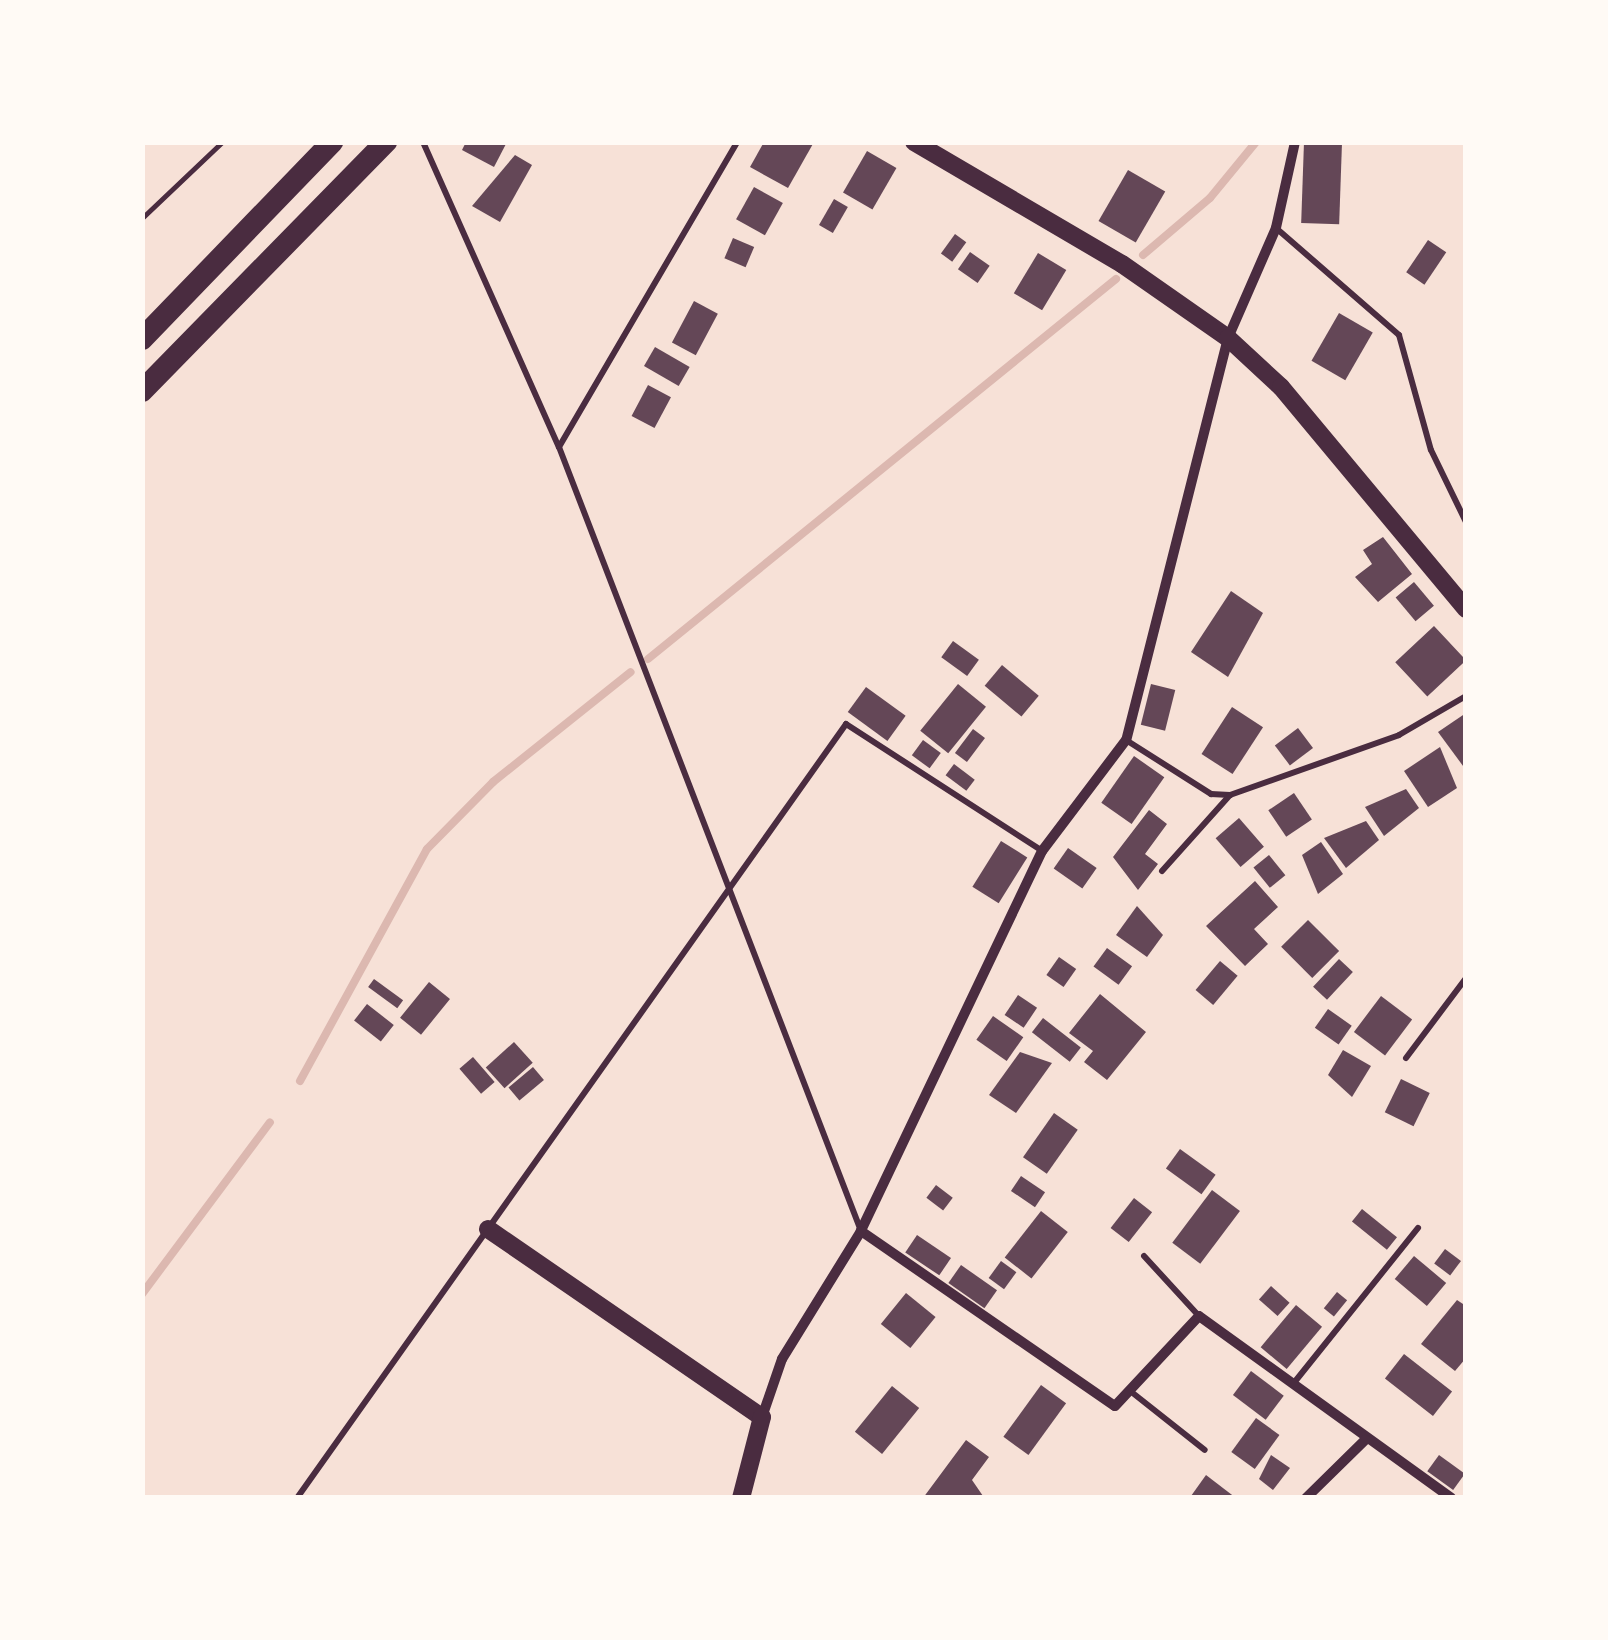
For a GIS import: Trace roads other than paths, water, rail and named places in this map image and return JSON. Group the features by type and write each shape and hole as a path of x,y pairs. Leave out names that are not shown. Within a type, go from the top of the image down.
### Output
{"highway":[{"path":"142,339 332,142"},
{"path":"142,390 386,142"}],"street":[{"path":"914,142 1122,264 1228,338 1281,387 1466,608"},
{"path":"741,1498 782,1359 861,1231 1042,852 1126,740 1228,338 1276,228 1295,142"},
{"path":"488,1229 762,1417"},
{"path":"861,1231 1097,1399 1115,1406 1134,1394 1199,1316 1365,1440 1451,1498"},
{"path":"1306,1498 1365,1440"}],"lane":[{"path":"422,142 559,446 861,1231"},
{"path":"559,446 737,142"},
{"path":"1276,228 1399,335 1431,450 1466,522"},
{"path":"1126,740 1211,794 1230,795 1399,735 1466,696"},
{"path":"298,1498 846,724 1042,852"},
{"path":"1162,871 1230,795"},
{"path":"1406,1058 1466,978"},
{"path":"1292,1385 1418,1228"},
{"path":"1144,1256 1199,1316"},
{"path":"1134,1394 1205,1450"}],"waterway":[{"path":"1143,255 1210,198 1256,142"},
{"path":"648,659 1116,279"},
{"path":"300,1081 427,849 493,782 631,672"},
{"path":"142,1294 270,1122"}]}
